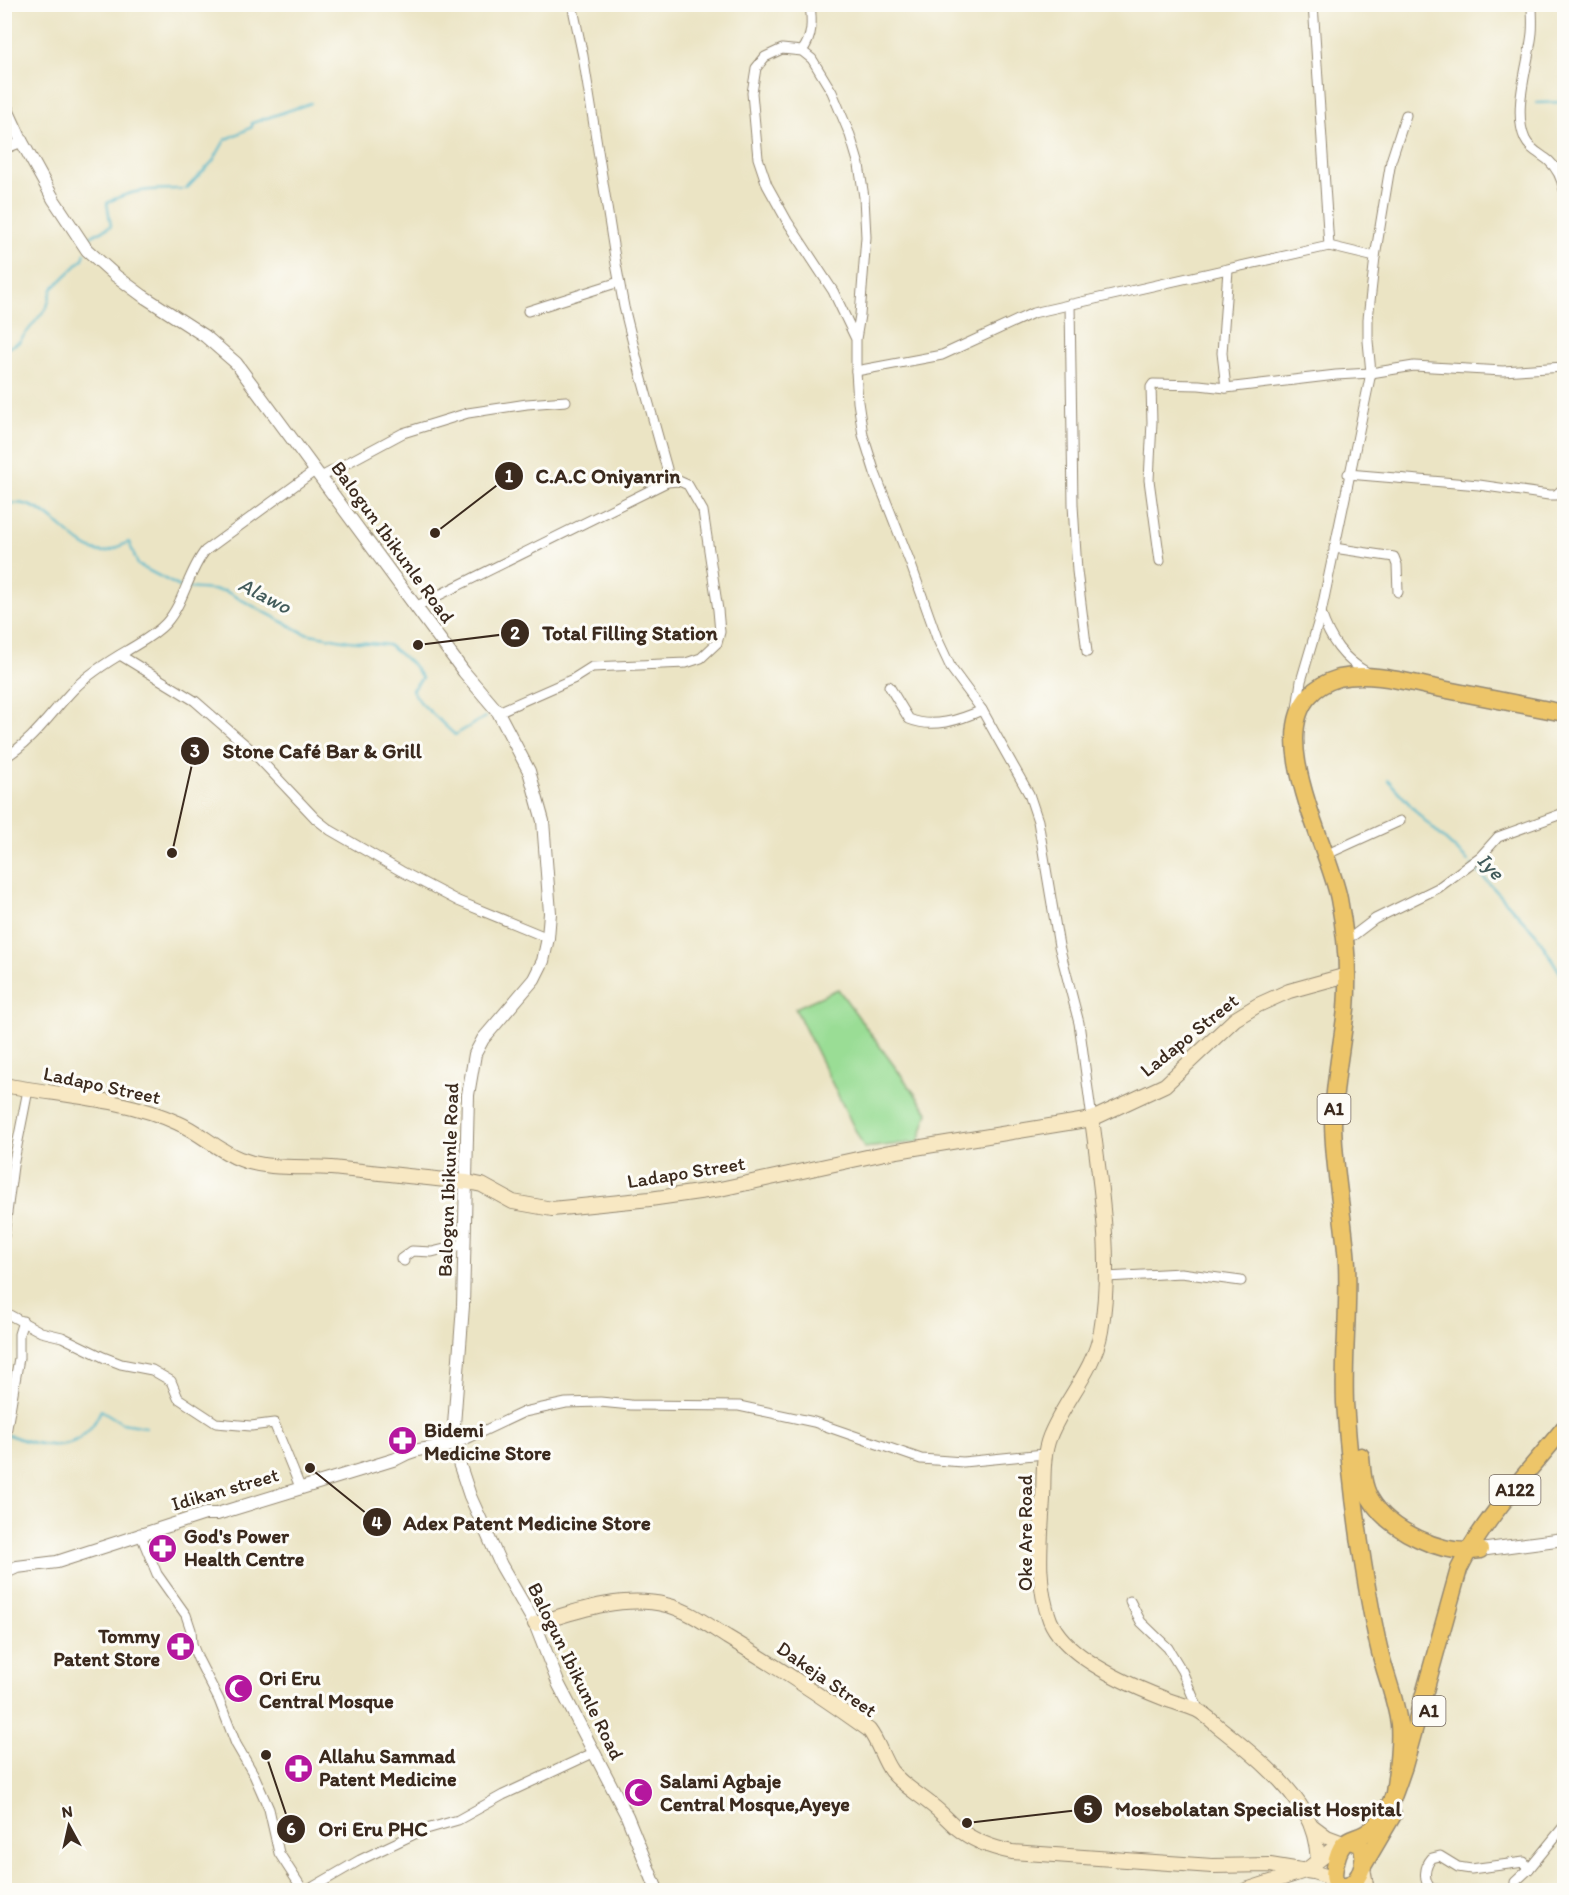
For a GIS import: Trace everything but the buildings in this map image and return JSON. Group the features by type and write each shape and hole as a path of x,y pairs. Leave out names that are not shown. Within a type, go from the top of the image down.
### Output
{"highway":[{"name":"A1","path":"1363,1867 1386,1830 1396,1796 1398,1721 1367,1587 1353,1489 1352,1419 1357,1267 1334,1096 1346,1007 1346,948 1337,890 1298,770 1294,735 1296,717 1312,692 1326,683 1340,678 1376,677 1497,704 1564,722"},
{"name":"A1","path":"1339,1146 1357,987 1354,935 1346,888 1311,784 1305,756 1306,724 1311,711 1319,700 1329,693 1344,688 1378,686 1564,714"},
{"name":"A1","path":"1345,1843 1359,1837 1378,1823 1396,1796 1420,1745 1462,1590 1473,1560 1473,1551 1444,1549 1428,1543 1405,1530 1381,1511 1370,1498 1365,1483 1352,1419"},
{"name":"A122","path":"1473,1551 1564,1428"},
{"name":"A122","path":"1473,1551 1564,1443"},
{"path":"1345,1843 1360,1844 1363,1849 1363,1867 1359,1880 1346,1887 1337,1854 1345,1843"}],"main road":[{"name":"Ladapo Street","path":"4,1085 85,1097 151,1113 187,1127 240,1159 260,1164 330,1168 467,1182 482,1185 513,1202 552,1209 661,1198 720,1189 885,1153 1092,1119 1165,1085 1227,1025 1258,1005 1289,991 1347,975"},
{"name":"Oke Are Road","path":"1092,1119 1106,1239 1106,1277 1101,1331 1084,1378 1050,1435 1044,1454 1041,1559 1043,1595 1055,1631 1065,1643 1104,1670 1134,1686 1199,1711 1236,1740 1286,1787 1298,1802 1311,1826 1318,1860"},
{"name":"Dakeja Street","path":"536,1624 608,1604 665,1604 684,1611 775,1665 869,1730 876,1739 889,1768 898,1779 958,1829 994,1848 1012,1852 1212,1866 1270,1865 1305,1870 1346,1887"},
{"path":"1311,1826 1327,1837 1345,1843"},
{"path":"1246,1890 1305,1870 1334,1848 1345,1843"}],"street":[{"path":"572,4 583,56 619,282 639,372 667,469 667,482"},
{"path":"802,51 809,42 810,4"},
{"path":"1313,4 1329,246"},
{"path":"1532,4 1532,33 1521,94 1522,127 1525,139 1538,154 1549,161 1563,183 1564,190"},
{"path":"856,339 833,291 787,221 767,185 758,158 752,93 756,68 765,57 782,49 802,51 812,59 832,92 850,135 859,165 864,196 866,237 856,339 856,371 863,435 929,616 951,668 982,710 1029,794 1038,821 1059,946 1079,1023 1092,1119"},
{"name":"Balogun Ibikunle Road","path":"4,103 22,142 54,200 87,250 125,283 222,349 236,363 464,672 498,711 529,771 543,821 550,913 548,938 543,960 534,979 483,1039 475,1054 468,1095 463,1306 454,1425 456,1443 458,1460 483,1527 501,1565 536,1624 559,1685 627,1816 657,1890"},
{"path":"1296,717 1301,681 1321,613 1348,474 1371,373 1368,319 1375,257 1391,161 1406,115"},
{"path":"4,149 22,142"},
{"path":"856,371 942,355 1033,313 1329,246 1375,257"},
{"path":"1226,388 1222,353 1228,270"},
{"path":"528,311 619,282"},
{"path":"1070,304 1073,505 1077,572 1087,652"},
{"path":"1160,561 1149,480 1151,387 1156,384 1226,388 1371,373 1414,366 1503,371 1564,367"},
{"path":"4,758 36,733 73,690 120,655 154,634 167,622 196,562 205,551 319,473 403,433 468,413 566,401"},
{"path":"1348,474 1479,485 1549,495 1556,495 1564,488"},
{"path":"417,606 667,482 679,481 688,485 703,512 718,610 720,632 717,643 701,658 686,663 592,667 573,679 498,711"},
{"path":"1334,548 1394,557 1397,565 1398,592"},
{"path":"1321,613 1330,635 1344,656 1376,677"},
{"path":"120,655 195,701 249,748 316,819 330,830 458,901 548,938"},
{"path":"890,686 909,719 915,721 946,722 958,720 982,710"},
{"path":"1354,935 1375,919 1438,888 1481,856 1498,837 1564,813"},
{"path":"1334,851 1400,821"},
{"path":"4,1236 13,1166 28,1089"},
{"path":"404,1261 401,1259 412,1251 432,1252 465,1244"},
{"path":"1106,1277 1181,1273 1241,1281"},
{"path":"4,1312 41,1332 62,1337 121,1364 152,1370 171,1381 178,1398 216,1423 251,1426 274,1423 300,1487"},
{"path":"6,1438 23,1321"},
{"path":"456,1443 524,1412 566,1403 600,1402 631,1405 739,1406 814,1422 921,1459 963,1462 1044,1454"},
{"name":"Idikan street","path":"4,1573 17,1568 57,1562 141,1533 205,1514 217,1514 396,1459 408,1452 456,1443"},
{"path":"141,1533 157,1574 186,1615 191,1630 192,1644 198,1659 268,1809 279,1853 303,1890"},
{"path":"1473,1551 1564,1539"},
{"path":"1130,1601 1141,1622 1167,1648 1182,1671 1199,1711"},
{"path":"308,1890 360,1860 423,1830 458,1820 503,1795 575,1763 593,1753 591,1745"},
{"path":"1515,1890 1515,1882 1549,1847 1564,1826"},
{"path":"1449,1890 1431,1888 1427,1884 1425,1879 1427,1868 1432,1858 1440,1856 1458,1867 1471,1869 1524,1863 1529,1869"}],"green space":[{"path":"838,989 928,1112 919,1142 864,1148 795,1008"}],"waterway":[{"name":"Iye","path":"1537,103 1564,102"},
{"path":"88,241 88,238 111,226 107,203 136,192 155,189 186,189 213,161 225,140 252,127 252,123 311,103"},
{"path":"4,350 19,342 47,307 52,289 83,259 85,253"},
{"name":"Alawo","path":"4,505 19,503 33,507 46,514 91,549 106,552 129,542 138,565 182,588"},
{"name":"Alawo","path":"187,588 225,591 304,633 388,645 412,664 422,678 412,690 421,703 455,735 485,717"},
{"name":"Iye","path":"1388,780 1421,817 1468,861"},
{"name":"Iye","path":"1472,865 1537,935 1564,979"},
{"path":"9,1435 37,1444 62,1445 84,1435 101,1410 122,1423 146,1427"}],"place":[{"name":"C.A.C Oniyanrin","path":"435,533"},
{"name":"Total Filling Station","path":"418,645"},
{"name":"Stone Café Bar & Grill","path":"172,853"},
{"name":"Bidemi Medicine Store","path":"403,1441"},
{"name":"Adex Patent Medicine Store","path":"310,1468"},
{"name":"God's Power Health Centre","path":"163,1548"},
{"name":"Tommy Patent Store","path":"181,1647"},
{"name":"Ori Eru Central Mosque","path":"238,1689"},
{"name":"Ori Eru PHC","path":"266,1755"},
{"name":"Allahu Sammad Patent Medicine","path":"298,1768"},
{"name":"Salami Agbaje Central Mosque,Ayeye","path":"639,1793"},
{"name":"Mosebolatan Specialist Hospital","path":"967,1823"}]}
